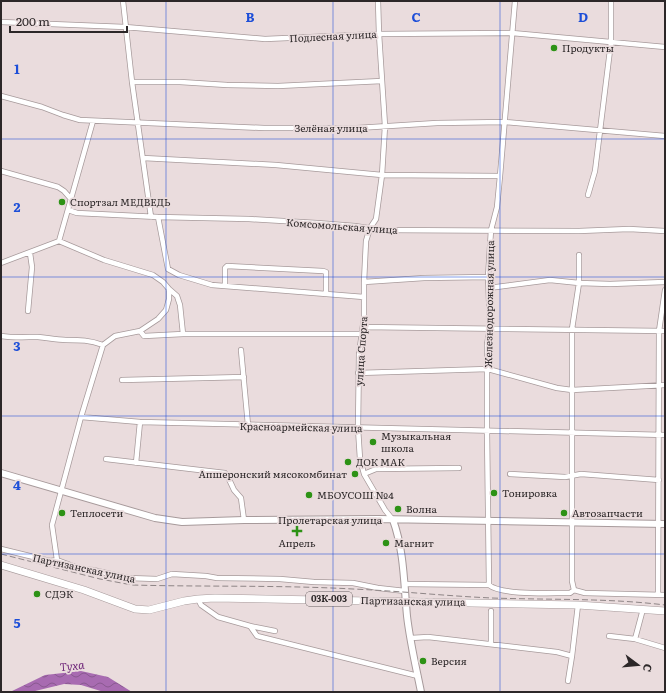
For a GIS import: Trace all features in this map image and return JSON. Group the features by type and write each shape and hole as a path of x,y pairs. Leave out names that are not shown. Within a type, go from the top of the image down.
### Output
{"main road":[{"name":"Партизанская улица","path":"1,565 84,590 135,609 142,610 198,599 268,598 578,605 665,611"}],"street":[{"path":"123,1 132,82 151,217"},
{"name":"улица Спорта","path":"378,1 385,126 382,175 376,219 370,228 366,241 364,327 359,354 358,372 358,428 360,459 364,474 385,510 393,520 397,531 411,638 421,692"},
{"name":"Железнодорожная улица","path":"488,585 487,344 490,328 488,277 491,230 497,207 515,1"},
{"path":"588,195 595,170 611,42 611,1"},
{"name":"Подлесная улица","path":"1,22 126,27 265,39 379,34 512,33 665,47"},
{"path":"132,82 180,82 278,86 382,81"},
{"name":"Зелёная улица","path":"1,96 42,106 80,120 93,121 264,128 357,128 505,122 665,136"},
{"path":"59,241 93,121"},
{"path":"143,158 276,165 382,175 500,176"},
{"path":"1,171 58,188 64,191 71,199"},
{"name":"Комсомольская улица","path":"68,210 77,213 151,217 249,219 317,223 381,230 629,229 665,231"},
{"path":"158,217 168,269 179,275 212,285 364,298"},
{"path":"1,263 59,241 104,260 153,275 163,282 177,296 180,305 183,334"},
{"path":"28,311 32,266 30,253"},
{"path":"574,590 572,581 572,330 579,283 579,255"},
{"path":"225,286 225,268 227,266 323,271 326,272 326,294"},
{"path":"364,282 424,278 488,277"},
{"path":"489,288 550,280 610,284 665,282"},
{"path":"57,560 52,526 60,490 103,345 115,336 140,331 158,319 166,310 169,299 169,289"},
{"path":"658,595 659,330 665,290"},
{"path":"364,327 665,331"},
{"path":"140,331 144,336 183,334 362,334"},
{"path":"1,336 12,338 79,339 92,341 103,345"},
{"path":"241,350 248,425"},
{"path":"358,372 488,369 557,388 572,390 665,385"},
{"path":"122,380 244,377"},
{"name":"Красноармейская улица","path":"81,417 140,422 487,432 665,435"},
{"path":"136,463 140,422"},
{"path":"106,459 225,473 234,490 241,498 244,520"},
{"path":"364,474 376,469 459,468"},
{"name":"Пролетарская улица","path":"1,473 154,518 170,521 393,520 665,524"},
{"path":"510,474 565,477 581,474 659,480"},
{"name":"Партизанская улица","path":"1,549 50,561 57,560 81,569 93,570 128,578 157,579 172,574 217,578 280,579 354,583 378,588 488,585 502,591 565,593 574,590 584,593 665,595"},
{"path":"198,599 201,605 218,617 275,631"},
{"path":"568,681 578,605"},
{"path":"635,639 643,609"},
{"path":"491,611 491,644"},
{"path":"250,626 257,636 418,676"},
{"path":"610,636 635,639 665,648"},
{"path":"411,638 428,637 491,644 558,652 572,656"}],"water":[{"path":"81,671 108,677 132,692 104,692 81,685 64,684 31,692 10,692 45,675"}],"railway":[{"path":"1,554 100,579 132,585 325,588 492,598 601,600 665,605"}],"place":[{"name":"Продукты","path":"554,48"},
{"name":"Спортзал МЕДВЕДЬ","path":"62,202"},
{"name":"Музыкальная школа","path":"373,442"},
{"name":"ДОК МАК","path":"348,462"},
{"name":"Апшеронский мясокомбинат","path":"355,474"},
{"name":"Тонировка","path":"494,493"},
{"name":"МБОУСОШ №4","path":"309,495"},
{"name":"Волна","path":"398,509"},
{"name":"Теплосети","path":"62,513"},
{"name":"Автозапчасти","path":"564,513"},
{"name":"Апрель","path":"297,531"},
{"name":"Магнит","path":"386,543"},
{"name":"СДЭК","path":"37,594"},
{"name":"Версия","path":"423,661"}],"water label":[{"name":"Туха","path":"72,666"}]}
